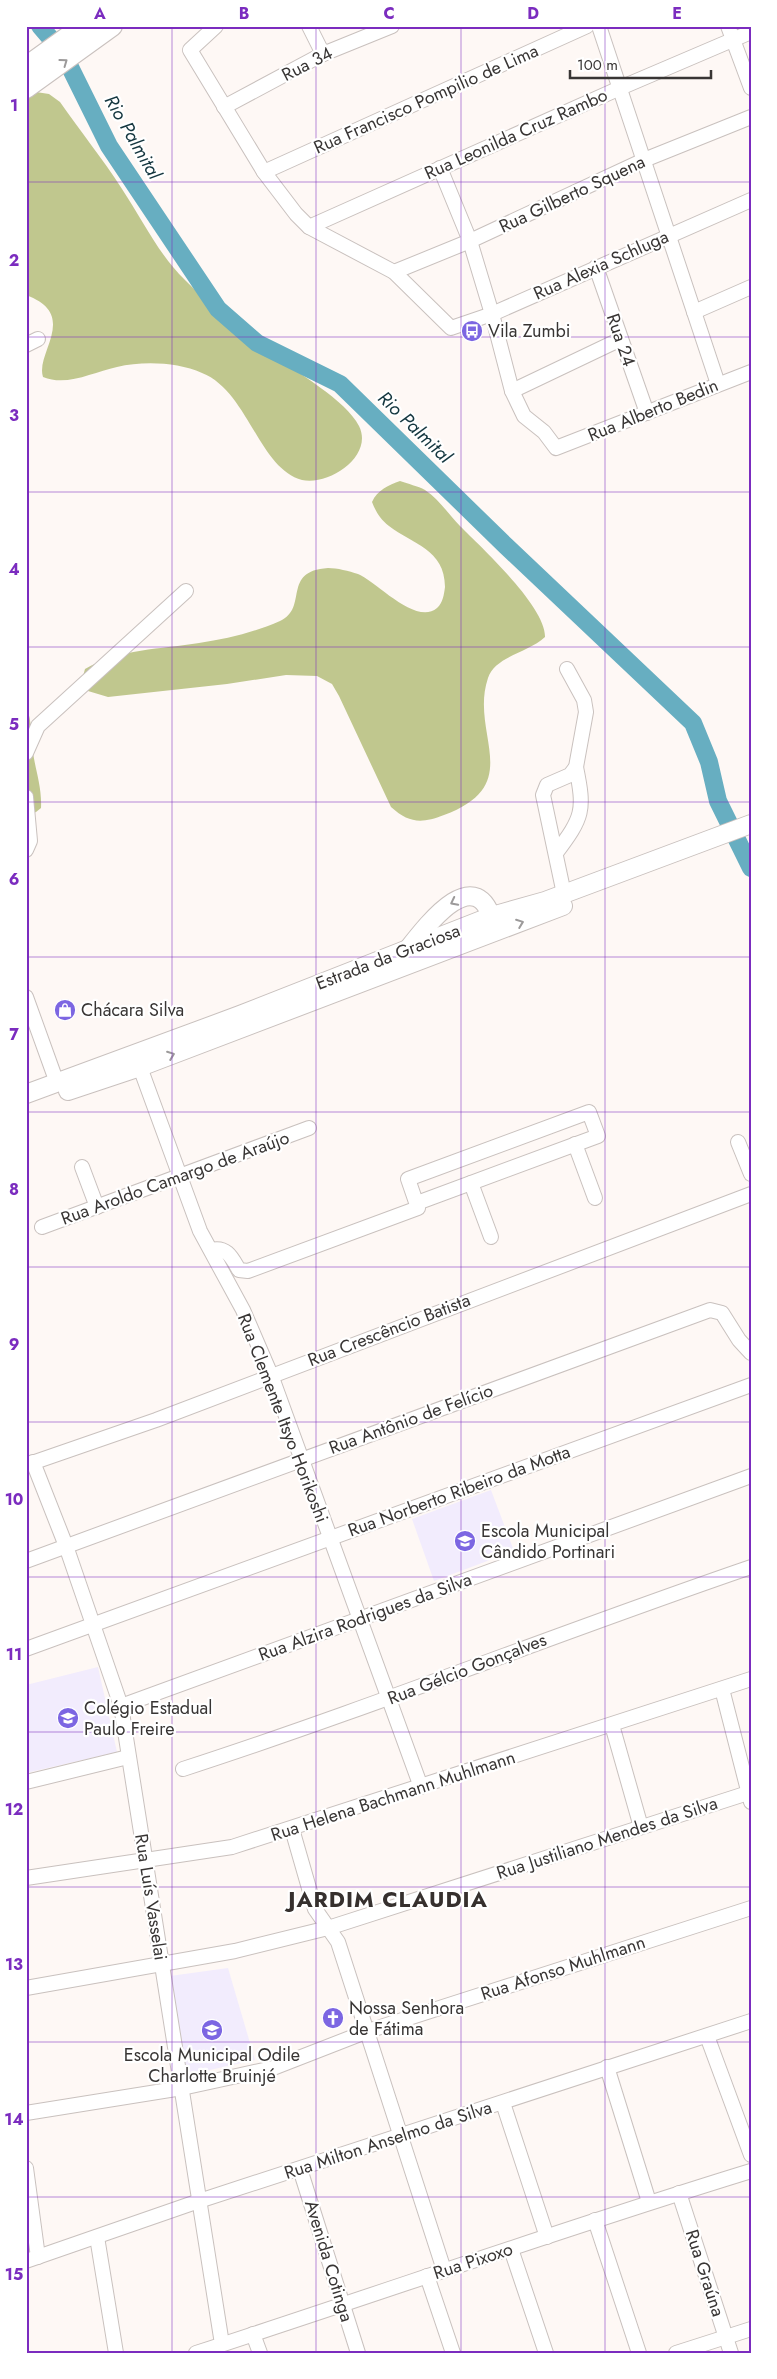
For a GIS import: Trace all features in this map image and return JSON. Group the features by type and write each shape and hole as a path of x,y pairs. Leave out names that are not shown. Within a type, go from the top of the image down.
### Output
{"highway":[{"path":"32,74 83,34 112,26"}],"main road":[{"name":"Estrada da Graciosa","path":"26,1094 137,1060 494,924 720,841 751,824"},
{"name":"Estrada da Graciosa","path":"26,1106 408,949 494,924 564,894 720,841 751,835"},
{"path":"408,949 441,910 460,899 474,896 483,900 494,924"}],"street":[{"path":"216,26 190,50 264,172 296,214 309,227 394,272"},
{"path":"310,26 323,54"},
{"name":"Rua 34","path":"224,107 323,54 376,29 392,26"},
{"name":"Rua Francisco Pompilio de Lima","path":"264,172 587,26"},
{"path":"599,26 718,384"},
{"path":"728,26 751,88"},
{"name":"Rua Leonilda Cruz Rambo","path":"309,227 620,88 751,32"},
{"name":"Rua Gilberto Squena","path":"394,272 470,241 644,160 751,117"},
{"path":"440,168 470,241 492,314 512,391 621,339"},
{"name":"Rua Alexia Schluga","path":"394,272 451,328 492,314 751,200"},
{"name":"Rua 24","path":"596,267 647,413"},
{"path":"694,312 751,287"},
{"name":"Rua Alberto Bedin","path":"512,391 524,416 544,432 556,448 751,372"},
{"path":"26,753 38,726 186,591"},
{"path":"556,853 578,824 582,798 576,767 586,712 584,700 567,669"},
{"path":"564,894 543,795 547,785 570,775 576,767"},
{"path":"26,797 30,840 26,850"},
{"path":"26,998 57,1083"},
{"name":"Rua Clemente Itsyo Horikoshi","path":"137,1060 200,1231 243,1310 271,1375 387,1699 421,1787"},
{"path":"211,1250 224,1250 230,1254 239,1270 248,1272 418,1208 408,1179 589,1112 598,1136 417,1203"},
{"name":"Rua Aroldo Camargo de Araújo","path":"42,1227 309,1128"},
{"path":"738,1142 751,1174"},
{"path":"575,1144 595,1198"},
{"path":"82,1167 96,1207"},
{"path":"471,1183 491,1237"},
{"name":"Rua Crescêncio Batista","path":"29,1464 156,1420 751,1194"},
{"name":"Rua Antônio de Felício","path":"26,1561 710,1310 722,1313 739,1340 751,1353"},
{"name":"Rua Norberto Ribeiro da Motta","path":"26,1649 751,1385"},
{"name":"Rua Luís Vasselai","path":"29,1464 66,1546 121,1706 222,2344"},
{"name":"Rua Alzira Rodrigues da Silva","path":"121,1706 751,1476"},
{"name":"Rua Gélcio Gonçalves","path":"183,1769 387,1699 608,1616 751,1567"},
{"name":"Rua Helena Bachmann Muhlmann","path":"26,1878 232,1847 751,1679"},
{"path":"722,1689 750,1796"},
{"path":"612,1724 641,1827"},
{"path":"26,1782 128,1757"},
{"name":"Rua Justiliano Mendes da Silva","path":"26,1988 234,1951 328,1928 641,1827 750,1796"},
{"path":"292,1829 315,1909 338,1942 402,2135 444,2270"},
{"name":"Rua Afonso Muhlmann","path":"26,2113 182,2088 273,2068 368,2031 751,1908"},
{"name":"Rua Milton Anselmo da Silva","path":"32,2259 199,2201 751,2021"},
{"path":"707,2036 751,2155"},
{"path":"607,2067 649,2202"},
{"path":"503,2103 547,2237"},
{"path":"26,2168 32,2259"},
{"name":"Avenida Cotinga","path":"300,2169 358,2353"},
{"name":"Rua Pixoxo","path":"196,2353 342,2306 594,2220 751,2171"},
{"name":"Rua Graúna","path":"679,2193 731,2353"},
{"path":"594,2220 639,2353"},
{"path":"97,2237 116,2353"},
{"path":"511,2249 546,2353"},
{"path":"427,2276 453,2353"},
{"path":"676,2353 751,2329"},
{"path":"253,2334 260,2353"}],"shaded area":[{"name":"Escola Municipal Cândido Portinari","path":"491,1490 514,1551 434,1581 412,1519"},
{"name":"Colégio Estadual Paulo Freire","path":"98,1667 117,1752 26,1773 26,1685"},
{"name":"Escola Municipal Odile Charlotte Bruinjé","path":"228,1968 255,2060 187,2075 170,1976"}],"green space":[{"path":"36,92 49,94 60,102 115,178 159,248 185,280 239,328 332,397 353,416 359,426 362,437 360,448 355,458 346,467 336,473 313,481 302,480 287,473 264,446 231,396 218,382 192,369 149,363 117,367 71,380 52,380 43,377 42,367 52,334 53,323 50,313 42,303 26,295 26,96"},
{"path":"400,481 422,489 435,498 511,578 535,610 543,625 545,637 497,665 488,678 484,699 490,756 489,773 483,788 469,803 444,815 422,821 410,819 391,807 339,696 332,684 317,676 286,675 227,684 108,697 88,691 81,683 85,669 112,657 230,637 261,629 280,621 293,608 300,583 305,576 314,571 328,568 358,574 397,601 418,611 428,612 437,608 442,601 445,587 444,574 439,564 426,549 386,523 372,502 380,491"},
{"path":"26,707 30,718 32,747 40,787 41,808 26,816"}],"waterway":[{"name":"Rio Palmital","path":"40,26 63,53 109,146 218,309 257,343 340,384 506,546 693,723 709,762 718,801 751,868"}],"place":[{"name":"Vila Zumbi","path":"472,331"},
{"name":"Chácara Silva","path":"65,1010"},
{"name":"Escola Municipal Cândido Portinari","path":"465,1541"},
{"name":"Colégio Estadual Paulo Freire","path":"68,1718"},
{"name":"Nossa Senhora de Fátima","path":"333,2018"},
{"name":"Escola Municipal Odile Charlotte Bruinjé","path":"212,2030"}],"district":[{"name":"JARDIM CLAUDIA","path":"388,1899"}]}
